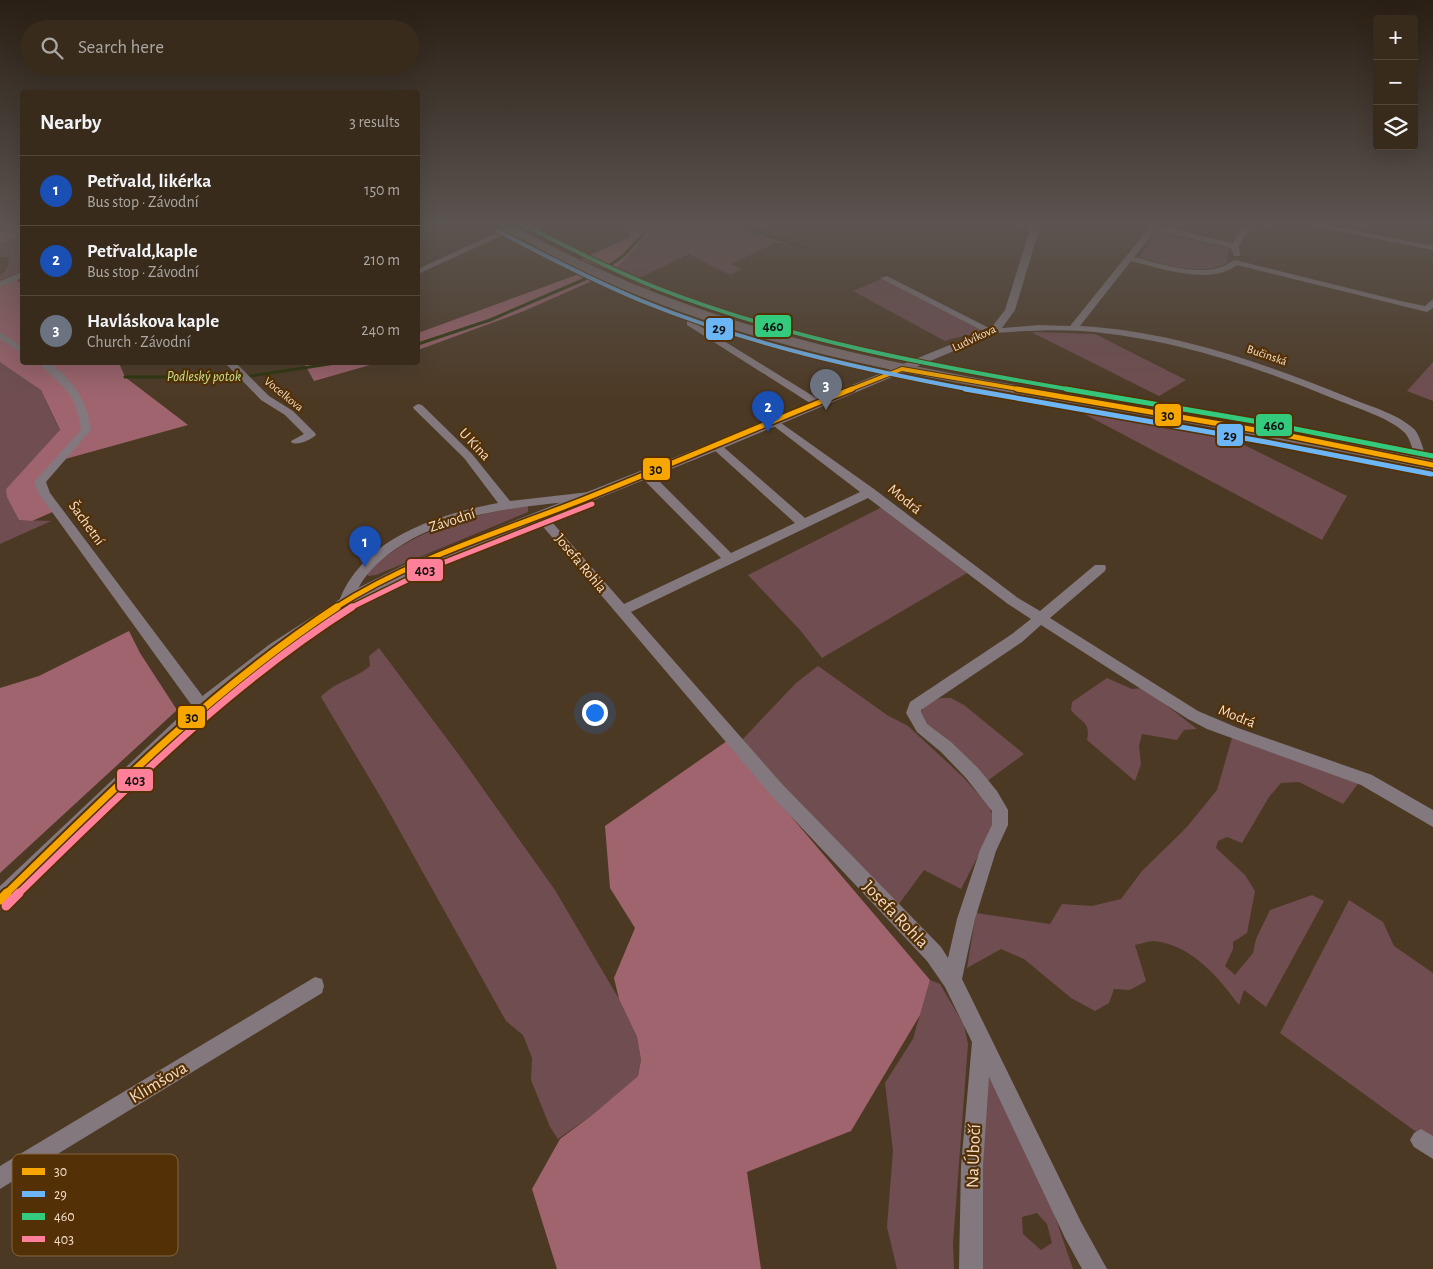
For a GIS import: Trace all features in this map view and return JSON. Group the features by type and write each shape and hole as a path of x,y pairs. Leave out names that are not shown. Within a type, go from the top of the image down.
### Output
{"main road":[{"path":"619,282 684,309 796,344 902,369 1290,436 1428,463"}],"street":[{"path":"893,282 993,331"},
{"name":"Ludvíkova","path":"902,369 993,331 1004,320 1010,310 1019,282"},
{"path":"1073,328 1109,282"},
{"path":"1315,282 1405,305 1427,308 1433,302"},
{"path":"690,322 817,403"},
{"name":"Bučinská","path":"993,331 1031,327 1073,328 1136,336 1193,347 1242,360 1285,375 1404,426 1411,433 1428,463"},
{"path":"0,335 20,349"},
{"name":"Šachetní","path":"46,365 57,372 70,387 86,415 86,430 40,482 45,494 189,691 202,706"},
{"name":"Vocelkova","path":"232,365 265,398 288,413 310,435 296,441"},
{"name":"Závodní","path":"0,900 202,706 276,648 346,601 400,572 716,446 902,369"},
{"name":"U Kina","path":"418,407 468,456 506,505"},
{"name":"Modrá","path":"774,421 870,492 944,551 1040,619 1122,672 1212,725 1358,776 1433,819"},
{"path":"716,446 803,523"},
{"path":"645,474 728,558"},
{"path":"621,611 728,558 870,492"},
{"name":"Závodní","path":"346,601 354,581 364,567 406,538 444,520 506,505 589,496"},
{"name":"Josefa Rohla","path":"540,516 776,789 934,954 952,980 981,1043 1094,1269"},
{"path":"952,980 966,919 988,850 1000,824 1000,810 972,773 946,747 922,728 913,714 915,706 1017,638 1030,625 1040,619 1100,568"},
{"name":"Klimšova","path":"40,1154 316,986"},
{"name":"Na Úbočí","path":"971,1269 972,1166 981,1043"},
{"name":"Klimšova","path":"0,1178 12,1171"}],"shaded area":[{"path":"20,282 20,365 120,365 125,377 188,425 58,461 40,482 57,510 32,521 19,520 7,497 6,489 60,430 41,390 0,362 0,284"},
{"path":"557,282 589,282 524,311 420,349 420,332"},
{"path":"634,282 644,282 654,287 650,290"},
{"path":"874,282 892,282 984,331 945,341 853,291"},
{"path":"1031,332 1095,334 1186,380 1159,396"},
{"path":"0,360 41,390 60,431 6,489 19,520 51,521 0,544"},
{"path":"1433,362 1433,401 1407,391"},
{"path":"305,365 370,365 314,381"},
{"path":"1077,410 1226,436 1347,496 1322,540"},
{"path":"528,506 528,512 376,575 368,576 368,571 403,545 443,526 485,514"},
{"path":"882,507 967,573 822,658 800,630 748,575"},
{"path":"129,631 140,653 177,710 0,873 0,688 39,676"},
{"path":"379,648 459,755 555,890 619,999 637,1037 641,1060 638,1076 591,1116 558,1139 550,1127 531,1080 532,1058 523,1035 506,1021 383,801 321,697 332,688 370,666 369,656"},
{"path":"818,666 887,715 908,726 963,777 989,806 994,818 992,829 961,889 924,870 896,908 741,741 796,683"},
{"path":"1107,678 1132,689 1144,688 1197,729 1184,730 1177,740 1142,734 1139,746 1141,764 1135,781 1087,740 1088,729 1071,710 1072,702"},
{"path":"941,698 951,698 964,705 1024,754 986,782 923,725 919,715 923,709 928,704"},
{"path":"1232,738 1360,781 1343,804 1299,782 1281,783 1269,797 1242,843 1227,837 1218,841 1216,848 1245,875 1255,891 1247,933 1233,942 1233,949 1225,966 1235,975 1253,953 1256,939 1270,910 1312,895 1324,901 1266,1007 1244,990 1239,1005 1203,964 1180,949 1154,941 1135,945 1146,981 1130,990 1114,989 1109,1003 1095,1011 1071,998 1024,959 1001,949 967,968 976,913 1050,924 1062,904 1092,906 1121,899 1142,871 1186,828 1217,790"},
{"path":"727,741 930,980 920,1015 851,1131 747,1172 761,1269 557,1269 532,1189 560,1139 591,1116 638,1076 641,1060 637,1037 619,999 614,978 635,928 610,888 605,826"},
{"path":"1349,900 1383,922 1394,946 1433,973 1433,1144 1280,1033"},
{"path":"930,980 940,984 964,1025 968,1044 953,1243 954,1269 897,1269 887,1227 893,1151 885,1083 913,1039"},
{"path":"987,1074 1050,1202 1073,1269 981,1269 978,1205","holes":["1037,1213 1047,1224 1052,1243 1041,1250 1023,1234 1022,1217"]}],"waterway":[{"name":"Podleský potok","path":"420,343 490,320 578,282"},
{"name":"Podleský potok","path":"125,377 244,377 322,365"}],"transit line":[{"name":"29","path":"600,282 643,301 716,328 790,350 866,368 942,385 1266,442 1431,474"},
{"name":"460","path":"645,282 728,313 800,334 873,352 1021,381 1265,423 1433,456"},
{"name":"30","path":"902,369 1290,436 1433,465"},
{"name":"30","path":"0,900 165,740 208,702 298,632 346,601 432,557 581,500 902,369"},
{"name":"403","path":"6,906 171,746 259,671 305,637 352,607 410,577 470,551 592,504"}],"place":[{"name":"Havláskova kaple","path":"826,410"},
{"name":"Petřvald,kaple","path":"768,432"},
{"name":"Petřvald, likérka","path":"365,567"}]}
